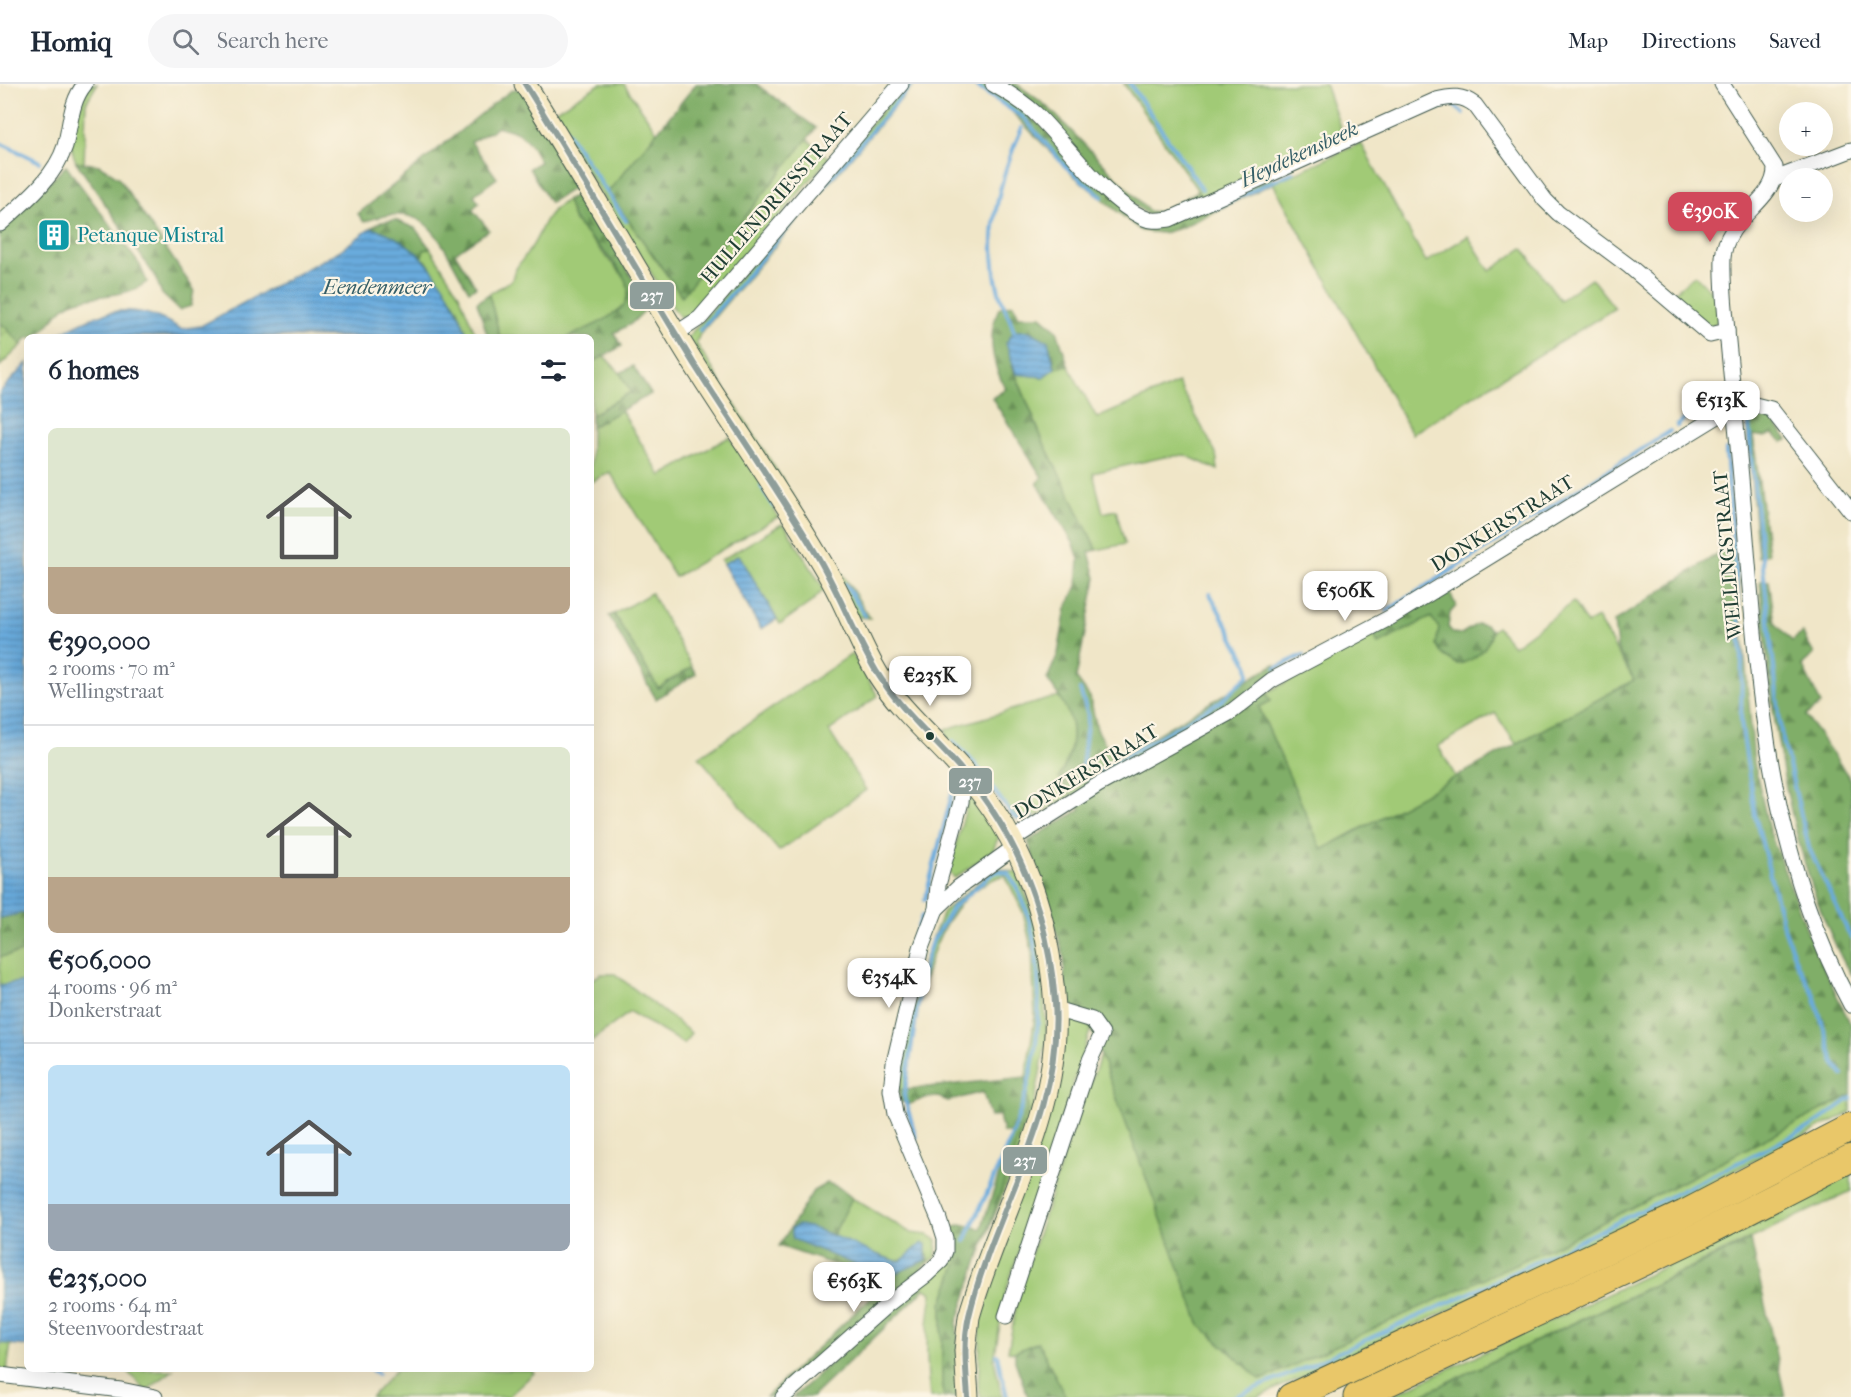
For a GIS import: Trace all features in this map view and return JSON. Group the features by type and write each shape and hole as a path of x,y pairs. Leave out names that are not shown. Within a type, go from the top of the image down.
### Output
{"highway":[{"path":"1291,1397 1684,1214 1851,1127"},
{"path":"1357,1397 1697,1237 1851,1158"}],"street":[{"path":"0,224 29,197 56,165 64,147 75,99 85,84"},
{"path":"525,84 832,581 877,674 890,693 965,774 1014,842 1039,902 1046,929 1055,1009 1053,1052 1039,1120 969,1317 965,1351 968,1397"},
{"name":"HULLENDRIESSTRAAT","path":"677,333 700,318 901,84"},
{"path":"993,84 1035,113 1072,154 1130,210 1155,221 1170,219 1436,100 1453,96 1467,99 1481,113 1545,200 1558,213 1670,298 1703,331 1710,335 1727,331"},
{"path":"1722,84 1775,167 1775,179 1851,150"},
{"name":"WELLINGSTRAAT","path":"1775,179 1761,198 1735,225 1728,239 1723,256 1727,331 1757,657 1773,786 1781,825 1804,901 1849,1000"},
{"path":"1734,406 1755,405 1771,409 1851,512"},
{"name":"DONKERSTRAAT","path":"936,909 1014,842 1098,785 1231,712 1272,680 1391,616 1734,406"},
{"path":"783,1397 888,1304 926,1275 941,1260 945,1251 945,1238 939,1219 895,1114 891,1090 894,1063 921,948 936,909 938,885 961,802 965,774"},
{"path":"1006,1316 1090,1060 1102,1034 1092,1020 1055,1009"},
{"path":"0,1375 121,1390 155,1397"}],"green space":[{"path":"89,84 97,84 86,103 84,164 76,162 72,132"},
{"path":"600,84 624,84 657,132 608,192 681,295 807,139 829,158 696,314 680,317 676,312 550,114"},
{"path":"696,84 756,84 816,128 682,296 608,192"},
{"path":"905,84 914,84 700,334 696,343 870,618 857,617 687,338"},
{"path":"971,84 985,84 1024,110 1016,116 1005,104"},
{"path":"1004,84 1017,84 1048,107 1149,211 1160,212 1198,191 1203,198 1172,213 1148,215 1126,199"},
{"path":"1124,84 1325,84 1343,135 1203,198"},
{"path":"520,88 580,184 550,203 529,168 540,162 533,148 519,134 498,127 471,142 497,178 474,195 479,203 472,209 489,230 455,253 476,287 469,291 440,241 430,228 418,219 404,215 386,215 364,222 358,214 497,101 512,90"},
{"path":"1024,110 1146,223 1271,177 1273,183 1180,228 1163,233 1141,231 1073,175 1016,116"},
{"path":"1361,143 1426,262 1468,236 1490,271 1523,248 1560,300 1591,278 1615,308 1412,434 1273,183"},
{"path":"76,162 99,165 118,177 194,290 191,306 179,310 162,294 155,276"},
{"path":"66,166 140,265 147,282 129,291 81,300 65,306 40,333 24,334 22,345 0,322 0,231"},
{"path":"584,191 648,307 631,324 614,333 622,346 594,361 594,334 575,334 602,321 621,308 628,298 627,287 622,274 613,262 575,221 567,200"},
{"path":"567,200 573,219 625,278 629,290 624,306 603,321 576,334 499,334 489,294 512,280 517,267 531,248 548,217"},
{"path":"395,220 415,228 430,248 424,250 421,258 392,236 371,228 381,222"},
{"path":"430,248 459,294 476,334 467,334 458,309 426,260 421,258 424,250"},
{"path":"1695,275 1716,296 1719,320 1712,326 1708,326 1675,299 1673,293"},
{"path":"489,294 499,334 487,334 477,302"},
{"path":"1013,304 1019,316 1041,316 1057,330 1068,365 1055,368 1053,353 1012,366 1043,441 1097,550 1089,552 1096,578 1076,678 1090,697 1097,729 1114,760 1275,664 1278,671 1260,682 1271,701 1259,707 1322,850 1634,680 1617,648 1614,622 1735,542 1754,762 1769,830 1813,946 1851,1025 1851,1095 1574,1237 1261,1380 1200,1325 1091,1028 1065,1010 1064,956 1028,841 1081,809 1059,778 1070,749 1072,727 1064,705 1047,679 1058,654 1066,609 1077,586 1079,559 1074,544 1037,483 1042,477 992,398 1006,389 997,369 992,349 995,318 999,308"},
{"path":"0,322 22,345 0,366"},
{"path":"604,356 620,373 631,392 594,413 594,361"},
{"path":"1068,365 1097,418 1178,383 1216,453 1218,470 1185,455 1164,457 1093,473 1103,513 1116,510 1125,544 1097,550 1043,441 1016,374 1043,377 1055,368"},
{"path":"633,366 651,394 594,425 594,413 631,392 620,373"},
{"path":"621,410 661,476 729,437 776,503 774,510 778,517 675,577 610,472 594,480 594,425"},
{"path":"1756,412 1773,421 1788,440 1783,442 1772,434 1765,437 1753,435 1768,554 1758,557 1747,428 1751,413"},
{"path":"782,524 824,589 813,601 780,624 739,555 723,564 721,560"},
{"path":"1760,581 1769,581 1775,623 1792,641 1802,633 1814,654 1802,665 1821,704 1806,716 1851,780 1851,976 1829,930 1796,833 1777,734"},
{"path":"1449,590 1456,606 1450,613 1448,627 1453,633 1461,634 1477,624 1486,625 1492,631 1488,643 1475,657 1457,664 1443,655 1436,645 1439,628 1431,617 1378,644 1374,635"},
{"path":"651,593 692,667 658,688 614,614"},
{"path":"1573,602 1587,624 1597,618 1634,680 1516,744 1495,713 1438,746 1456,777 1321,850 1259,707 1271,701 1266,693 1374,635 1379,644 1431,617 1439,628 1443,655 1457,664 1463,663 1490,640 1492,631 1497,627 1513,646"},
{"path":"614,614 658,688 692,667 696,674 656,699 609,616"},
{"path":"852,654 878,696 829,731 866,790 779,851 699,757"},
{"path":"1059,696 1070,717 1072,737 1068,757 1059,778 1072,795 1028,821 1015,819 947,739 946,729"},
{"path":"971,791 999,836 993,850 955,878 948,872"},
{"path":"998,868 1018,873 1039,932 1047,1037 1031,1120 981,1252 1028,1110 1026,1077 1035,1016 1032,950 1023,912 1005,875 977,888 956,909 940,935 921,997 906,1089 899,1090 899,1077 923,963 943,912"},
{"path":"24,913 24,952 0,957 0,918"},
{"path":"24,952 24,981 0,985 0,957"},
{"path":"601,974 615,974 691,1033 684,1044 630,1012 594,1039 594,978"},
{"path":"1065,1010 1091,1028 1005,1294 994,1360 1002,1397 981,1397 978,1387 981,1319 1003,1247"},
{"path":"1101,1055 1200,1325 1574,1237 1851,1095 1851,1112 1543,1267 1258,1397 1066,1397 1038,1342 1015,1352 1008,1351 1019,1291 1076,1120"},
{"path":"1026,1077 1028,1110 957,1323 961,1397 944,1397 942,1304 958,1260 959,1244 954,1238 953,1227 961,1224 981,1229 1013,1133 1003,1133 999,1115 990,1117 983,1092 948,1101 938,1097 925,1098 910,1104 900,1102 899,1090"},
{"path":"1851,1173 1851,1191 1417,1397 1389,1397 1747,1228"},
{"path":"827,1183 838,1187 852,1198 832,1237 824,1234 875,1273 885,1272 892,1275 926,1260 928,1263 778,1397 766,1397 887,1282 779,1246 813,1191"},
{"path":"852,1198 911,1233 928,1235 937,1240 936,1257 928,1263 928,1255 896,1261 832,1238"},
{"path":"954,1238 959,1244 958,1260 942,1304 944,1397 930,1397 927,1345 932,1293 919,1285 947,1261"},
{"path":"1751,1240 1785,1397 1417,1397"},
{"path":"918,1285 924,1290 812,1397 793,1397"},
{"path":"1038,1342 1066,1397 1028,1397 1015,1361 1015,1352"},
{"path":"0,1343 11,1344 7,1370 0,1369"},
{"path":"128,1372 170,1372 146,1391"},
{"path":"394,1372 534,1373 508,1397 371,1397"}],"water":[{"name":"Eendenmeer","path":"371,228 405,243 433,270 444,286 467,334 60,334 87,320 117,311 147,313 181,329 201,326 339,251"},
{"path":"1014,331 1029,331 1048,341 1055,368 1043,377 1016,374 1006,343"},
{"path":"24,366 24,913 0,918 0,392"},
{"path":"739,555 777,619 761,629 723,564"},
{"path":"24,981 24,1346 0,1343 0,985"},
{"path":"798,1225 820,1231 896,1261 901,1261 922,1243 926,1244 926,1260 892,1275 885,1272 875,1273 793,1239 791,1229"}],"waterway":[{"path":"700,330 912,84"},
{"path":"973,84 1024,118 1065,166 1102,197"},
{"name":"Heydekensbeek","path":"1130,84 1202,189"},
{"name":"Heydekensbeek","path":"1429,111 1451,103 1463,113"},
{"path":"562,124 626,221"},
{"path":"1014,331 999,292 993,251 996,208 1007,167 1022,128"},
{"name":"Heydekensbeek","path":"0,143 40,162"},
{"name":"Heydekensbeek","path":"1215,208 1293,172"},
{"path":"1677,426 1688,415"},
{"path":"1761,415 1755,415 1749,423 1751,457 1781,732 1809,848 1851,938"},
{"path":"1387,611 1670,431"},
{"path":"1726,450 1742,657 1741,722 1755,815 1782,922 1797,964 1814,995 1834,1063 1843,1075"},
{"path":"761,486 774,506"},
{"path":"845,584 865,616"},
{"path":"1080,690 1088,715 1081,776 1087,779 1221,701 1249,675 1248,665 1210,594"},
{"path":"1276,668 1303,655"},
{"path":"953,741 975,764 1012,815 1019,819 1032,817"},
{"path":"925,900 953,790"},
{"path":"916,1138 904,1096 923,970 931,944 953,907 992,874 1000,871 1008,873 1020,893 1034,940 1039,1003 1037,1040 1022,1107 1010,1140 965,1241"},
{"path":"908,956 922,916"},
{"path":"1234,1397 1293,1373 1494,1282 1812,1126 1851,1098"},
{"path":"997,1355 1007,1397"}],"transit line":[{"name":"237","path":"525,84 694,364 815,552 876,671 904,709 958,766 979,792 1013,847 1037,906 1051,969 1055,1002 1055,1044 1038,1123 980,1276 969,1316 966,1346 968,1397"}],"place":[{"name":"Petanque Mistral","path":"54,235"}]}
